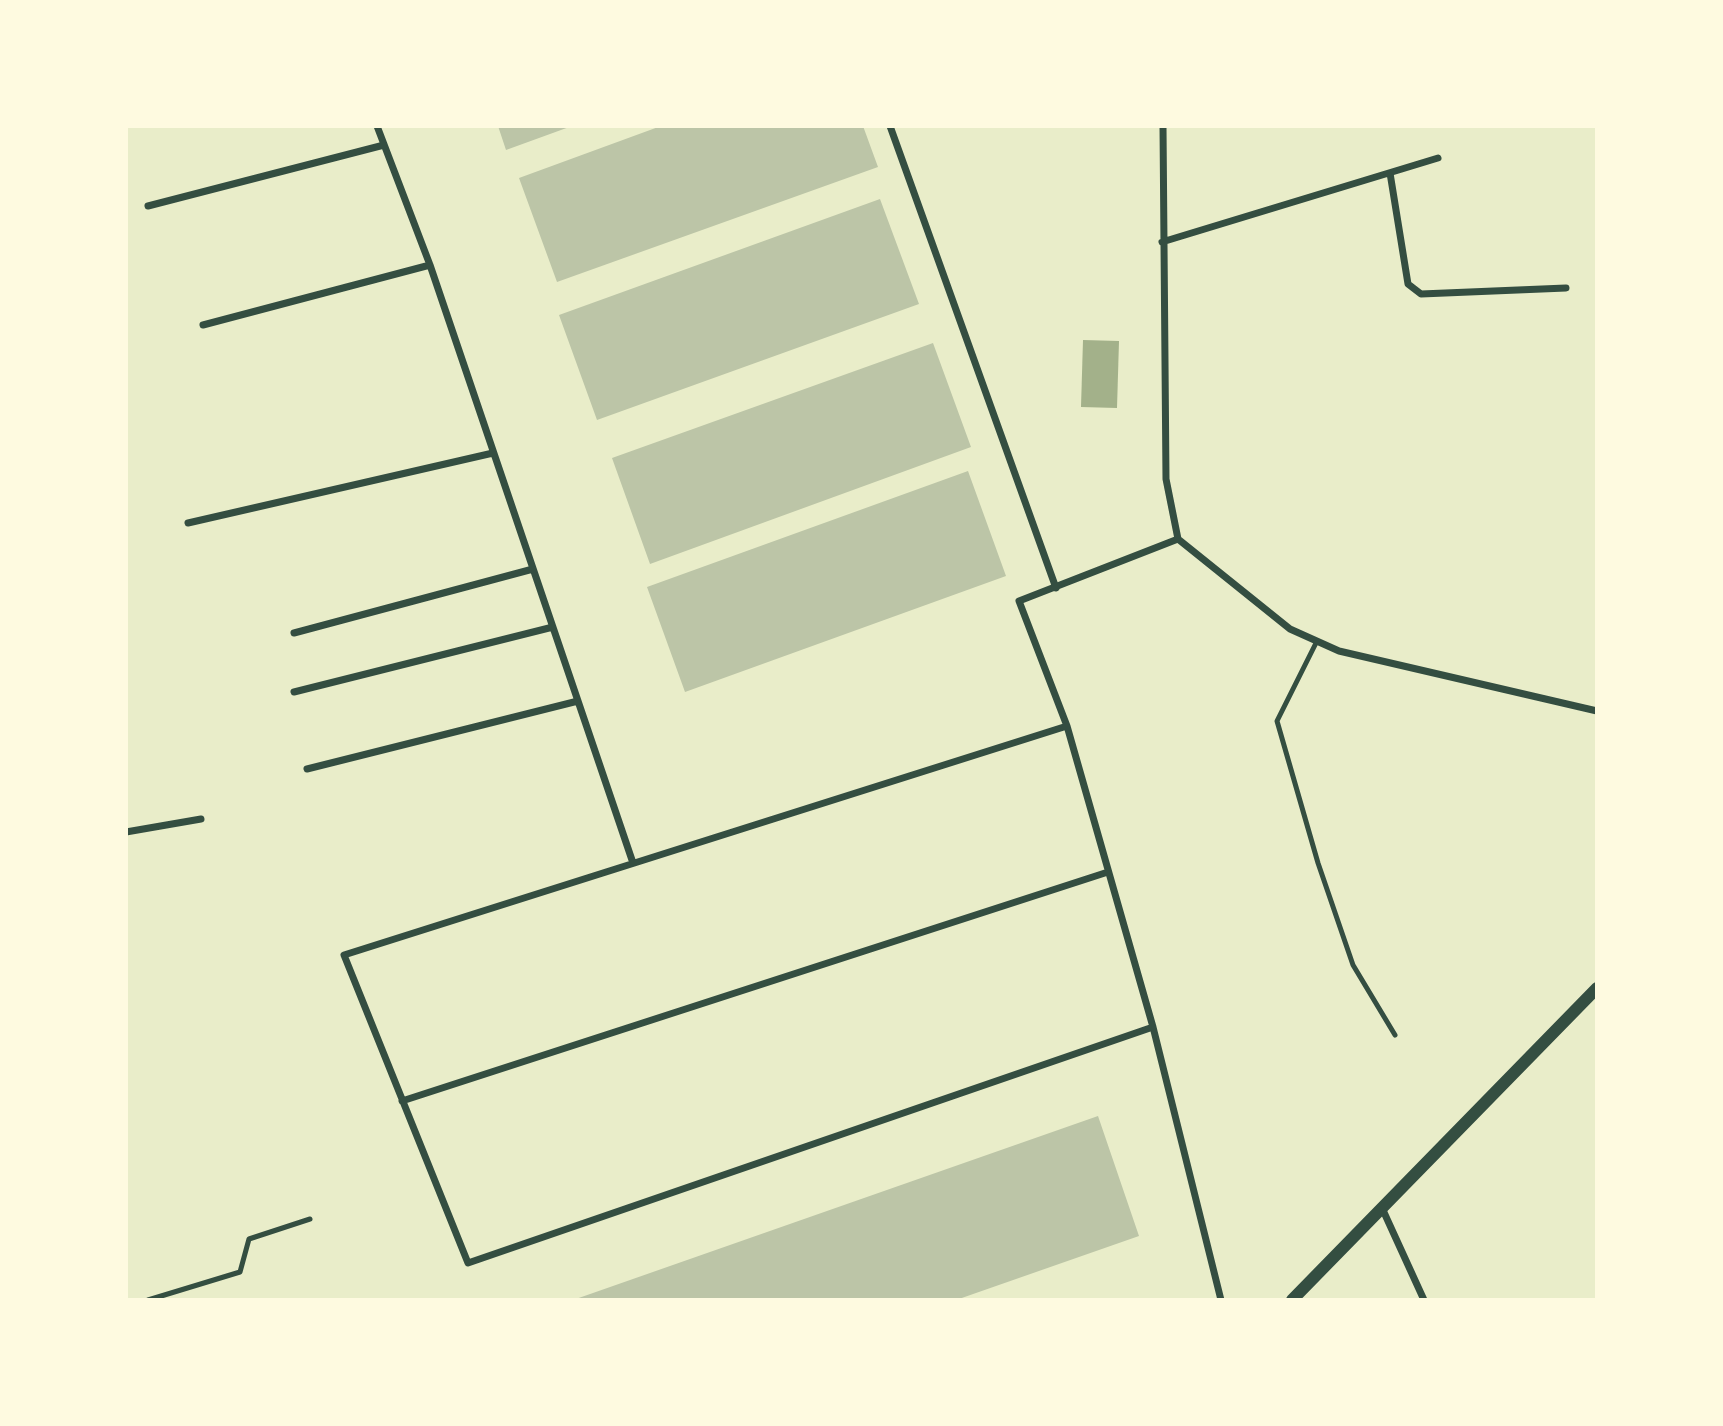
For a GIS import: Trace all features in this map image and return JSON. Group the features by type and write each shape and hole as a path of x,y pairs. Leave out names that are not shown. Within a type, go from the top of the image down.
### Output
{"street":[{"path":"377,126 430,265 633,863"},
{"path":"890,126 1056,588"},
{"path":"1163,126 1166,479 1178,540 1290,629 1339,651 1597,711"},
{"path":"148,206 384,145"},
{"path":"1162,242 1438,158"},
{"path":"1390,173 1408,284 1420,295 1566,288"},
{"path":"203,325 430,265"},
{"path":"188,523 494,453"},
{"path":"1178,540 1019,601 1067,726 1153,1027 1222,1300"},
{"path":"294,634 533,569"},
{"path":"294,692 553,627"},
{"path":"307,769 578,701"},
{"path":"1067,726 344,955 468,1263 1153,1027"},
{"path":"126,832 201,819"},
{"path":"402,1101 1108,872"},
{"path":"1292,1300 1597,988"},
{"path":"1382,1208 1424,1300"}],"lane":[{"path":"1317,641 1277,721 1318,863 1353,965 1395,1035"},
{"path":"148,1300 240,1272 248,1239 310,1219"}],"shaded area":[{"path":"1083,340 1119,341 1117,408 1081,407"}],"building":[{"path":"498,126 572,126 506,150"},
{"path":"661,126 863,126 878,167 557,282 519,178"},
{"path":"880,199 919,304 597,420 559,315"},
{"path":"933,343 971,447 650,564 612,458"},
{"path":"968,471 1006,576 685,692 647,587"},
{"path":"1098,1116 1139,1236 956,1300 573,1300"}]}
